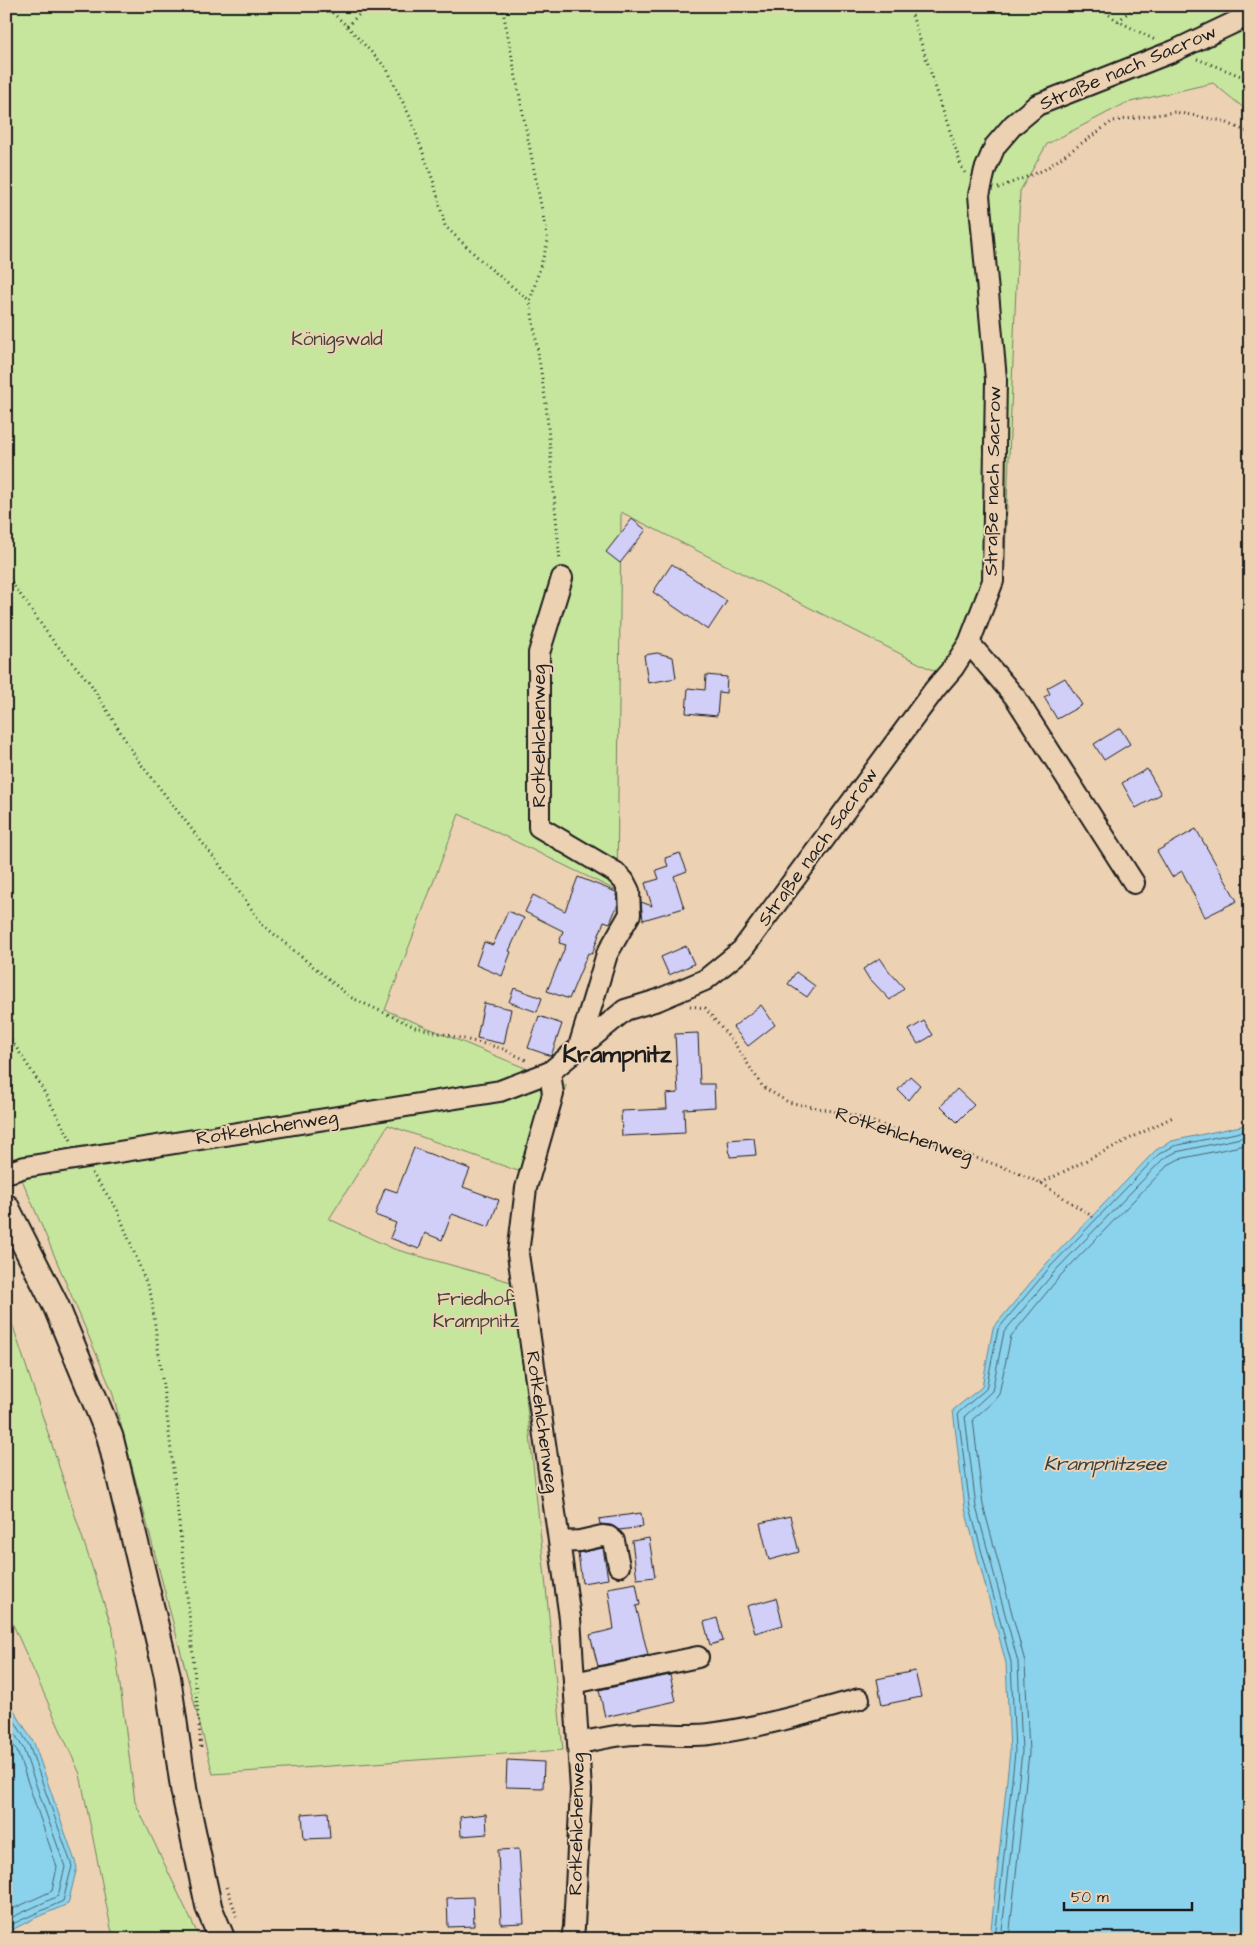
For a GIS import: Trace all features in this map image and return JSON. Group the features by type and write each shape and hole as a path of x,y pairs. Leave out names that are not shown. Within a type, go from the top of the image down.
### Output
{"main road":[{"path":"6,1207 56,1306 110,1437 167,1674 184,1791 209,1908 222,1939"}],"street":[{"name":"Straße nach Sacrow","path":"550,1072 625,1010 658,1000 704,980 742,950 935,689 953,668 969,643 993,581 996,379 979,195 985,170 996,146 1013,125 1037,105 1174,51 1250,15"},
{"name":"Rotkehlchenweg","path":"562,578 538,653 539,827 615,872 624,881 629,891 630,914 607,954 578,1050"},
{"path":"969,643 1015,697 1134,883"},
{"name":"Rotkehlchenweg","path":"6,1172 24,1167 500,1092 550,1072 553,1094 526,1188 518,1254 570,1618 581,1790 572,1939"},
{"path":"559,1542 580,1541 602,1536 609,1537 614,1541 618,1566"},
{"path":"574,1684 698,1657"},
{"path":"578,1743 635,1734 684,1736 711,1734 762,1724 859,1699"}],"path":[{"path":"325,6 347,26 387,69 410,117 434,184 445,226 486,265 530,301"},
{"path":"347,26 368,6"},
{"path":"502,6 548,241 530,301 546,404 562,578"},
{"path":"909,6 962,168 979,195 1044,170 1113,121 1175,112 1223,120 1250,133"},
{"path":"1097,6 1118,21 1174,51 1241,76 1250,83"},
{"path":"1118,21 1136,6"},
{"path":"6,574 50,637 90,683 138,759 263,924 350,997 415,1027 501,1048 550,1072"},
{"name":"Rotkehlchenweg","path":"658,1000 704,1008 734,1043 763,1087 788,1102 856,1116 1011,1170 1041,1184 1093,1217"},
{"path":"6,1032 38,1081 81,1158 117,1209 151,1295 175,1483 190,1622 201,1757"},
{"path":"1041,1184 1174,1117"},
{"path":"226,1882 238,1920"}],"green space":[{"name":"Königswald","path":"6,6 1250,6 1250,113 1213,83 1126,103 1047,144 1020,191 1004,578 954,681 621,512 617,891 459,814 385,1010 566,1085 538,1178 388,1125 329,1219 394,1249 511,1282 523,1368 563,1750 213,1774 112,1391 6,1142"},
{"path":"6,1305 113,1631 135,1802 200,1939 115,1939 111,1928 80,1774 6,1609"}],"water":[{"name":"Krampnitzsee","path":"1250,1124 1250,1939 990,1939 1010,1751 1006,1663 965,1509 953,1410 982,1387 993,1328 1047,1263 1156,1150 1172,1141"},
{"path":"6,1697 34,1743 77,1867 68,1904 6,1933"}],"building":[{"path":"632,519 646,530 620,563 606,552"},
{"path":"672,564 727,601 708,630 653,592"},
{"path":"657,653 673,657 676,678 648,683 644,655"},
{"path":"706,675 727,677 726,693 719,692 717,716 686,713 688,688 705,690"},
{"path":"1065,678 1082,705 1057,719 1044,697 1050,694 1047,688"},
{"path":"1120,728 1130,744 1104,760 1094,744"},
{"path":"1147,769 1161,794 1136,808 1122,783"},
{"path":"1196,829 1237,901 1205,917 1182,871 1172,877 1157,851"},
{"path":"680,853 687,871 674,876 684,908 643,920 641,902 652,906 645,883 659,879 656,870 668,866 665,858"},
{"path":"578,877 616,892 618,904 610,923 604,921 592,954 588,953 569,999 547,991 566,945 559,943 563,931 525,912 533,895 565,911"},
{"path":"508,911 524,918 509,951 511,952 502,976 476,965 484,942 493,945"},
{"path":"686,946 694,964 669,975 661,957"},
{"path":"880,958 904,988 890,1000 871,982 863,969"},
{"path":"796,972 815,986 807,997 788,984"},
{"path":"514,988 542,998 537,1012 509,1002"},
{"path":"484,1003 511,1009 504,1044 477,1038"},
{"path":"761,1005 775,1025 748,1046 733,1027"},
{"path":"539,1016 562,1024 551,1056 528,1048"},
{"path":"924,1021 933,1035 918,1044 909,1030"},
{"path":"698,1033 700,1084 714,1084 715,1107 684,1109 685,1133 622,1136 621,1111 667,1109 666,1094 678,1093 675,1034"},
{"path":"910,1076 920,1085 908,1100 898,1090"},
{"path":"957,1089 974,1105 957,1122 941,1106"},
{"path":"754,1138 756,1155 730,1157 728,1140"},
{"path":"414,1148 470,1169 463,1187 499,1200 489,1227 452,1214 442,1240 425,1233 419,1249 390,1238 396,1223 375,1215 385,1188 397,1192"},
{"path":"641,1513 643,1527 619,1530 611,1525 600,1524 599,1519"},
{"path":"790,1516 799,1552 769,1560 760,1523"},
{"path":"649,1538 655,1577 637,1579 632,1541"},
{"path":"603,1548 608,1579 582,1583 578,1553"},
{"path":"636,1583 640,1605 636,1606 648,1655 598,1666 590,1635 614,1629 608,1588"},
{"path":"776,1598 783,1625 755,1633 747,1606"},
{"path":"717,1618 723,1641 710,1645 704,1622"},
{"path":"915,1671 921,1697 882,1705 877,1679"},
{"path":"670,1675 676,1701 605,1717 599,1690"},
{"path":"507,1760 544,1762 543,1788 506,1787"},
{"path":"328,1812 330,1838 304,1839 302,1814"},
{"path":"486,1814 487,1834 461,1836 460,1817"},
{"path":"519,1849 524,1923 501,1924 498,1850"},
{"path":"473,1897 474,1926 448,1927 447,1898"}],"district":[{"name":"Krampnitz","path":"617,1055"}],"park label":[{"name":"Friedhof Krampnitz","path":"476,1310"}]}
